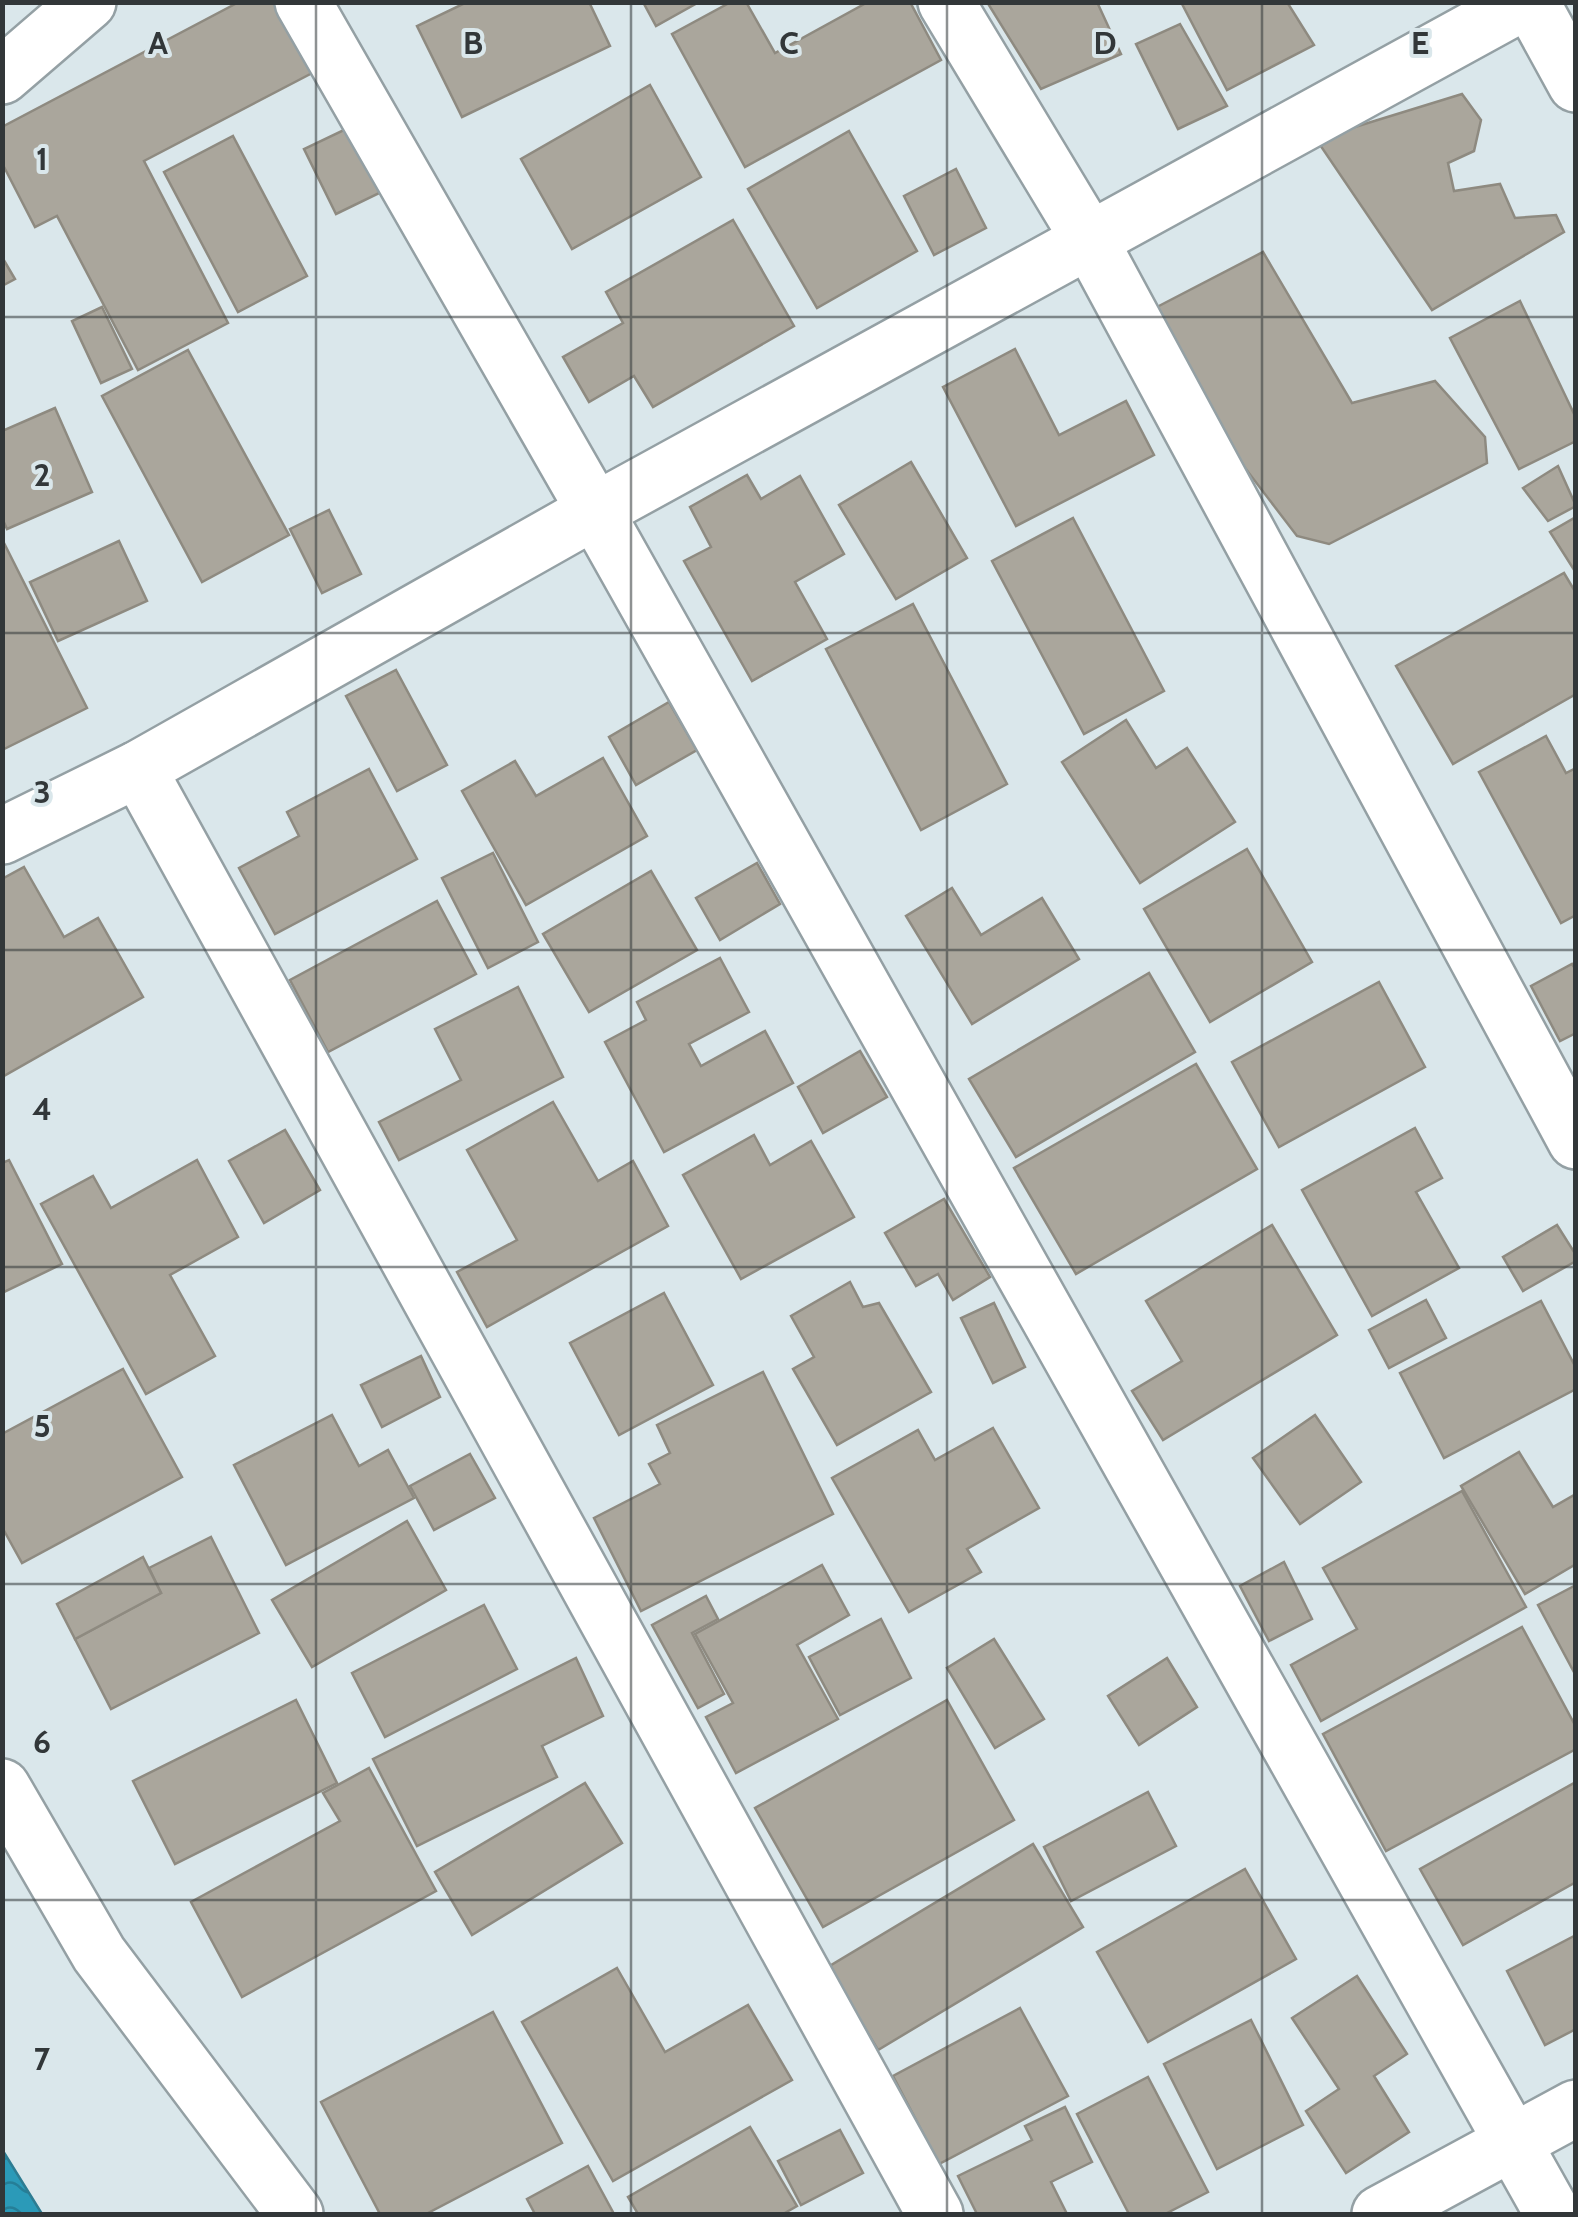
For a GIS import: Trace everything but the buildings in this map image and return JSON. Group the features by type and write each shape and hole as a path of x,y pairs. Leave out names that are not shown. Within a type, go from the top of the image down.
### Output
{"street":[{"path":"2,76 88,2"},
{"path":"303,2 595,511 1553,2214"},
{"path":"946,2 1089,239 1576,1141"},
{"path":"2,836 138,769 595,511 1528,2 1576,84"},
{"path":"138,769 935,2214"},
{"path":"2,1788 99,1954 296,2214"},
{"path":"1380,2214 1576,2108"}],"water":[{"path":"3,2151 42,2214 3,2214"}]}
